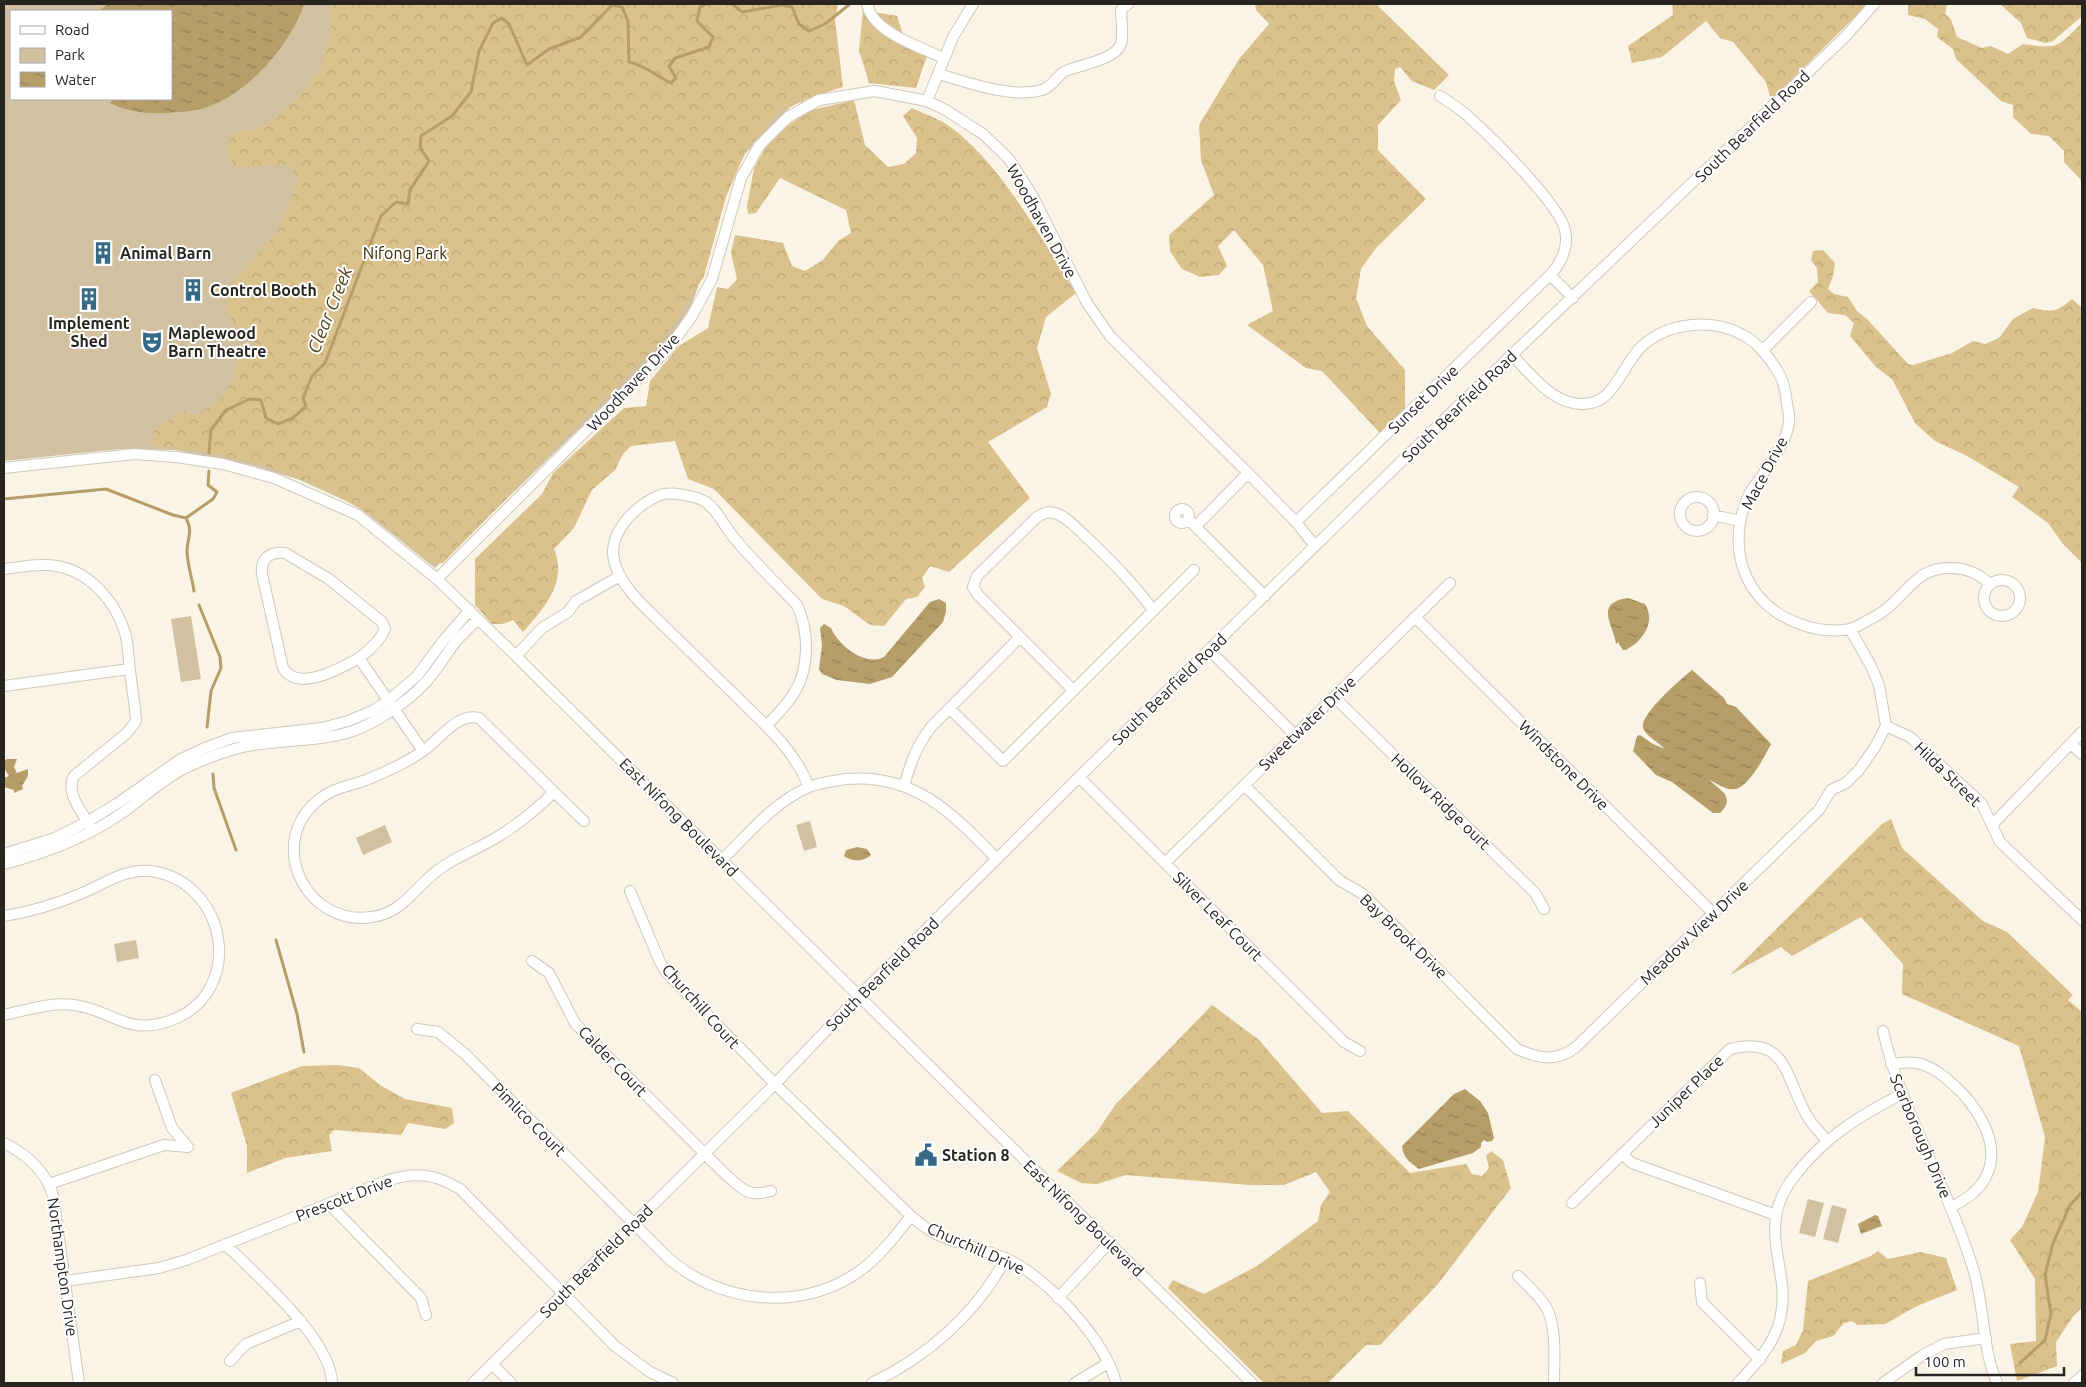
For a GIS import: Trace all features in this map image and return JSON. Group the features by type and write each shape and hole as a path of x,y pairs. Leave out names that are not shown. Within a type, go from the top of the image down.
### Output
{"street":[{"path":"867,4 868,9 882,28 943,58"},
{"path":"927,101 943,58 973,4"},
{"path":"938,74 1012,92 1028,93 1052,85 1061,72 1109,56 1119,49 1121,10 1128,4"},
{"name":"South Bearfield Road","path":"473,1383 775,1084 859,996 1209,650 1512,355 1846,36 1874,4"},
{"name":"Woodhaven Drive","path":"437,579 669,348 692,316 712,279 741,178 758,146 788,117 819,100 874,91 927,101 944,109 984,134 1009,159 1032,195 1087,303 1110,336 1296,522 1315,546"},
{"name":"Sunset Drive","path":"1296,522 1560,264 1564,254 1565,229 1559,215 1534,184 1471,119 1440,96"},
{"path":"1550,274 1573,298"},
{"path":"1762,351 1811,302"},
{"name":"Mace Drive","path":"1512,355 1560,400 1575,404 1590,404 1602,400 1611,392 1630,358 1644,344 1660,334 1694,324 1711,325 1744,335 1762,351 1779,373 1786,393 1790,422 1779,451 1747,496 1740,521 1738,553 1744,575 1768,605 1786,618 1804,626 1827,630 1850,629"},
{"name":"East Nifong Boulevard","path":"4,468 134,454 176,457 223,464 274,478 358,515 437,579 470,610 1252,1383"},
{"path":"1248,473 1192,523 1265,596"},
{"path":"766,726 794,693 801,679 806,645 802,617 797,605 736,540 713,508 704,500 677,493 664,493 647,500 622,526 612,550 614,563 620,576 650,612 790,751 801,768 809,787"},
{"path":"1073,690 978,595 973,587 977,576 1043,513 1052,512 1059,514 1117,566 1153,610"},
{"path":"1713,515 1740,521"},
{"path":"277,552 285,553 322,575 378,617 385,629 381,637 368,652 359,658 332,673 324,675 299,680 286,673 283,668 261,567 270,554 277,552"},
{"path":"4,569 38,565 58,566 77,573 98,587 120,618 126,634 136,721 133,727 74,776 70,784 71,793 90,826"},
{"path":"1886,726 1879,685 1872,666 1850,629 1875,618 1926,572 1941,568 1960,568 1979,575 1990,584"},
{"path":"950,709 1002,761 1194,570"},
{"path":"516,656 542,628 568,612 576,600 620,576"},
{"name":"Sweetwater Drive","path":"1164,863 1450,584"},
{"path":"4,864 59,847 181,759 205,748 232,738 322,728 348,721 392,704 417,676 435,662 470,610"},
{"name":"Windstone Drive","path":"1415,617 1713,913"},
{"path":"441,653 478,619"},
{"path":"904,786 912,756 921,741 1020,638"},
{"path":"1209,650 1295,735"},
{"path":"359,658 423,751"},
{"path":"4,686 130,669"},
{"name":"Hollow Ridge ourt","path":"1334,697 1535,893 1544,908"},
{"path":"554,792 522,820 495,839 438,870 405,904 389,913 372,918 350,918 332,913 319,904 308,892 298,876 294,855 295,840 304,815 313,804 335,788 365,780 410,760 436,742 462,718 470,716 479,718 584,821"},
{"name":"Meadow View Drive","path":"1545,1058 1567,1054 1576,1047 1819,810 1831,790 1846,783 1859,770 1875,747 1886,726"},
{"name":"Hilda Street","path":"1886,726 1910,737 1982,804 2000,842 2082,920"},
{"path":"1992,825 2082,732"},
{"path":"2071,744 2082,754"},
{"path":"722,860 768,814 809,787 830,781 856,778 881,780 904,786 933,800 953,814 997,859"},
{"name":"Silver Leaf Court","path":"1079,778 1344,1042 1360,1051"},
{"name":"Bay Brook Drive","path":"1244,785 1339,880 1363,894 1517,1049 1532,1056 1545,1058"},
{"path":"4,854 90,826"},
{"path":"4,916 24,913 80,894 133,871 151,871 172,878 193,890 207,905 216,924 219,939 219,958 213,981 201,1000 191,1010 175,1019 160,1024 145,1026 126,1024 90,1008 74,1004 51,1005 4,1015"},
{"name":"Churchill Court","path":"630,891 666,972 775,1084"},
{"name":"Calder Court","path":"532,961 549,972 576,1023 591,1040 705,1154 745,1191 758,1194 771,1191"},
{"name":"Pimlico Court","path":"417,1029 438,1032 465,1054 680,1269 704,1283 733,1293 762,1298 795,1297 820,1290 842,1281 864,1268 881,1252 911,1216"},
{"name":"Scarborough Drive","path":"1883,1032 1891,1064 1902,1094 1951,1207 1973,1266 1982,1308 1991,1370 1997,1383"},
{"name":"Juniper Place","path":"1572,1203 1730,1049 1745,1045 1762,1046 1781,1060 1809,1119 1826,1140"},
{"name":"Scarborough Drive","path":"1891,1064 1910,1062 1922,1064 1936,1071 1957,1087 1973,1106 1985,1126 1990,1142 1991,1158 1987,1174 1975,1193 1967,1200 1951,1207"},
{"path":"49,1184 164,1146 188,1147 172,1128 155,1080"},
{"name":"Churchill Drive","path":"775,1084 911,1216 937,1234 1006,1258 1027,1269 1084,1325 1108,1363 1116,1383"},
{"path":"1738,1383 1760,1360 1771,1344 1779,1324 1783,1301 1776,1253 1776,1215 1782,1195 1806,1161 1826,1140 1861,1115 1902,1094"},
{"name":"Northampton Drive","path":"4,1143 19,1150 36,1165 49,1184 55,1201 79,1383"},
{"path":"1622,1154 1632,1163 1776,1215"},
{"name":"Prescott Drive","path":"65,1280 159,1268 186,1260 401,1176 417,1174 439,1178 460,1189 614,1346 650,1372 673,1383"},
{"path":"329,1204 421,1298 426,1315"},
{"path":"1058,1298 1110,1242"},
{"path":"225,1244 317,1341 328,1362 332,1383"},
{"path":"872,1383 917,1359 934,1345 980,1298 993,1282 1006,1258"},
{"path":"1518,1276 1533,1290 1547,1309 1552,1328 1554,1383"},
{"path":"1700,1282 1702,1302 1760,1360"},
{"path":"230,1361 246,1344 301,1322"},
{"path":"1883,1383 1923,1355 1944,1344 1986,1338"},
{"path":"1075,1383 1108,1363"},
{"path":"492,1364 511,1383"},
{"path":"2074,1383 2082,1376"}],"green space":[{"name":"Nifong Park","path":"4,4 701,4 809,107 797,100 745,154 724,194 707,261 692,304 677,329 636,374 435,568 357,506 300,480 254,466 175,450 119,449 4,461"},
{"name":"Nifong Park","path":"331,4 838,4 835,20 843,87 812,97 780,111 747,148 726,197 704,276 663,339 443,563 430,562 373,516 323,488 272,468 207,452 156,446 152,440 155,429 184,411 198,415 224,396 236,374 237,355 252,349 255,341 236,326 226,312 230,286 270,240 282,222 299,180 288,164 237,168 229,159 227,143 235,133 262,127 297,100 320,71 332,27"},
{"path":"1255,4 1376,4 1449,75 1434,90 1412,81 1400,67 1395,69 1394,81 1401,100 1378,125 1378,150 1426,199 1376,248 1361,269 1356,298 1367,326 1405,370 1405,409 1380,433 1322,371 1306,368 1247,325 1273,311 1263,265 1234,230 1218,246 1227,266 1219,275 1200,277 1182,269 1170,251 1169,235 1214,195 1201,160 1199,125 1239,59 1269,24 1256,10"},
{"path":"1672,4 1868,4 1771,100 1766,82 1733,42 1720,38 1706,21 1662,57 1632,63 1628,46 1673,15"},
{"path":"1908,4 1947,4 1945,14 1951,19 1957,37 1982,48 1991,46 2008,54 2023,44 2057,45 2082,23 2082,181 2064,162 2064,151 2049,136 2031,134 2013,117 2013,105 2001,101 1956,59 1953,49 1937,37 1938,29 1925,19 1908,15"},
{"path":"2000,4 2082,4 2082,16 2053,41 2046,43 2027,38 2021,23"},
{"path":"863,10 897,16 905,41 928,53 916,88 869,83 859,50"},
{"path":"854,100 865,145 888,167 904,164 916,153 917,138 903,116 912,108 943,122 963,137 1000,177 1017,200 1076,293 1046,317 1037,348 1051,394 1047,407 988,442 1030,498 949,572 930,566 922,578 925,587 917,597 906,599 884,626 870,625 844,606 822,599 714,489 688,479 675,441 631,446 623,454 615,470 592,490 574,528 554,549 558,561 556,583 552,594 539,614 523,632 513,620 503,624 492,624 475,605 475,559 542,494 553,473 624,408 646,406 650,381 679,346 708,328 717,287 728,289 737,279 731,253 735,235 783,243 792,266 805,271 823,260 838,241 851,233 846,210 780,178 756,213 748,214 747,206 754,168 771,138 808,111"},
{"path":"1823,250 1835,263 1828,289 1834,294 1848,297 1857,311 1867,319 1908,364 1913,365 1952,353 1973,341 1985,344 1999,338 2013,319 2033,308 2050,311 2062,307 2072,299 2082,308 2082,563 2063,544 2048,523 2012,497 2019,487 1967,456 1935,441 1915,423 1892,379 1876,367 1850,336 1854,323 1845,315 1828,313 1809,291 1818,282 1817,268 1811,260 1813,251"},
{"path":"191,616 201,679 181,682 171,619"},
{"path":"1891,819 1902,848 1983,921 2007,932 2073,995 2068,1000 2082,1012 2082,1307 2056,1342 2057,1366 2017,1381 2010,1344 2036,1341 2035,1279 2010,1240 2022,1227 2038,1192 2045,1137 2019,1046 1902,994 1903,964 1861,917 1792,956 1781,947 1730,975 1882,824"},
{"path":"810,821 817,847 804,851 796,825"},
{"path":"385,825 392,842 363,855 356,838"},
{"path":"136,940 139,958 117,962 114,944"},
{"path":"1212,1005 1259,1040 1322,1113 1348,1111 1410,1173 1466,1164 1472,1174 1482,1176 1489,1168 1486,1156 1491,1151 1503,1160 1511,1188 1438,1284 1380,1345 1366,1345 1328,1383 1264,1383 1168,1288 1173,1280 1204,1294 1257,1266 1318,1221 1321,1205 1330,1192 1316,1172 1284,1185 1250,1185 1126,1175 1097,1184 1081,1183 1057,1171 1097,1132 1115,1105"},
{"path":"338,1065 359,1068 380,1085 405,1099 452,1108 454,1123 445,1129 408,1123 401,1135 334,1130 329,1135 332,1151 285,1158 247,1173 247,1146 231,1093 302,1066"},
{"path":"1808,1199 1824,1203 1815,1237 1799,1233"},
{"path":"1832,1205 1847,1209 1838,1243 1823,1239"},
{"path":"1878,1251 1888,1259 1921,1252 1946,1258 1957,1290 1917,1306 1885,1324 1857,1325 1852,1321 1844,1323 1833,1336 1816,1341 1805,1353 1781,1364 1783,1351 1796,1345 1803,1330 1808,1281 1871,1256"}],"water":[{"path":"108,4 304,4 298,20 278,52 251,81 220,102 185,112 159,113 130,110 110,103 112,100 172,100 172,10 99,10"},
{"path":"1628,598 1645,604 1649,618 1646,630 1638,642 1623,650 1618,642 1616,644 1608,610 1617,601"},
{"path":"939,599 946,603 943,622 892,677 870,684 837,680 822,674 819,669 822,645 820,628 824,624 831,628 840,641 853,653 869,659 877,659 884,657 930,602"},
{"path":"1692,670 1724,698 1727,704 1736,707 1771,744 1756,771 1740,787 1728,789 1709,780 1727,798 1727,803 1720,813 1713,813 1672,782 1656,775 1633,751 1637,736 1640,735 1653,744 1665,749 1645,731 1643,728 1644,722 1662,697"},
{"path":"7,759 17,759 14,767 17,773 28,769 28,776 22,786 23,789 14,793 14,790 4,787 4,778 9,776 4,768 4,761"},
{"path":"857,847 867,849 871,855 865,859 858,860 844,856 846,850"},
{"path":"1465,1089 1480,1101 1488,1113 1494,1138 1492,1141 1487,1142 1484,1140 1481,1143 1481,1147 1473,1153 1419,1169 1405,1157 1402,1146 1454,1094"},
{"path":"1875,1215 1878,1216 1882,1226 1861,1234 1858,1224"}],"waterway":[{"name":"Clear Creek","path":"209,453 211,430 226,410 250,399 261,400 266,418 278,424 293,418 306,406 303,398 312,376 325,363 381,216 396,202 408,204 410,190 429,161 420,147 421,136 452,116 471,92 479,51 493,23 502,18 509,24 527,65 549,49 581,37 612,5 622,7 628,21 629,62 635,63 671,83 676,78 669,66 675,58 709,47 713,37 697,21 700,7 706,4"},
{"name":"Clear Creek","path":"732,4 742,12 781,5 792,7 799,24 809,31 825,24 850,4"},
{"path":"4,499 106,489 173,515 186,518 213,499 217,492 208,485 209,471"},
{"path":"186,518 190,531 187,555 194,591"},
{"path":"199,605 220,657 221,668 211,691 207,727"},
{"path":"213,774 214,788 236,850"},
{"path":"276,940 297,1014 304,1052"},
{"path":"2020,1363 2045,1340 2051,1314 2045,1275 2053,1243 2070,1205 2082,1192"}],"place":[{"name":"Animal Barn","path":"103,253"},
{"name":"Control Booth","path":"193,290"},
{"name":"Implement Shed","path":"89,299"},
{"name":"Maplewood Barn Theatre","path":"152,342"},
{"name":"Station 8","path":"926,1155"}]}
